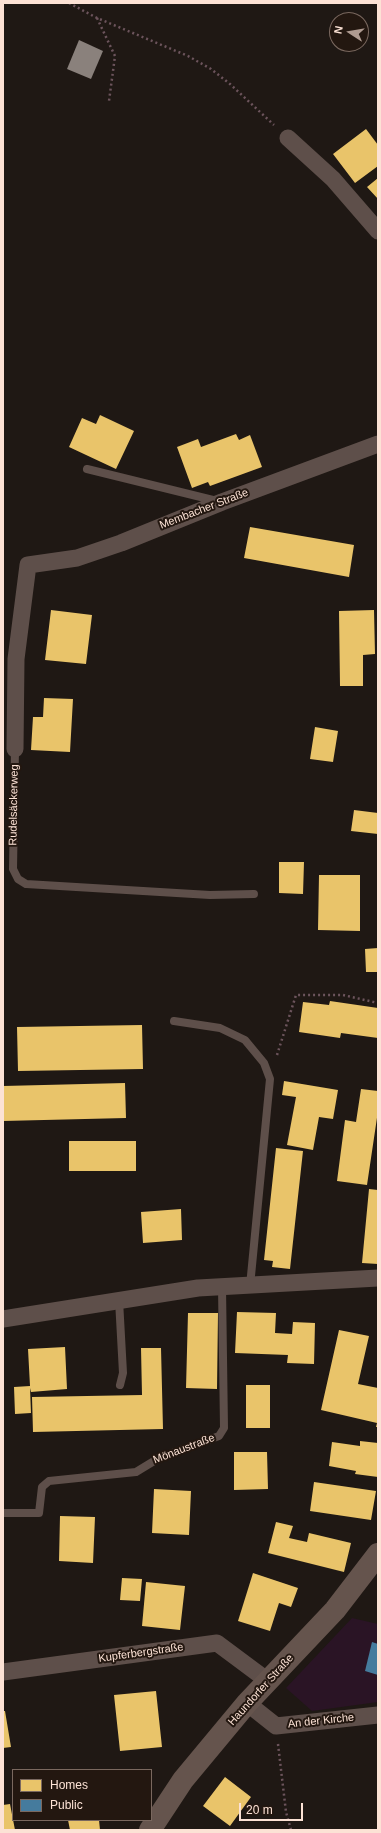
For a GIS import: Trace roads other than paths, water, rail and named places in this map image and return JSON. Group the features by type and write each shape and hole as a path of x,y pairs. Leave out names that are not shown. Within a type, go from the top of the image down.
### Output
{"street":[{"path":"288,138 333,179 378,231"},
{"name":"Membacher Straße","path":"28,565 77,558 378,444"},
{"name":"Rudelsäckerweg","path":"15,749 16,659 28,565"},
{"path":"3,1319 198,1288 378,1278"},
{"name":"Haundorfer Straße","path":"150,1830 183,1780 247,1703 335,1610 378,1554"},
{"name":"Kupferbergstraße","path":"3,1672 216,1643 268,1681"},
{"name":"An der Kirche","path":"247,1703 276,1726 378,1715"}],"lane":[{"path":"87,469 222,502"},
{"name":"Rudelsäckerweg","path":"15,749 12,869 18,879 26,884 210,896 254,894"},
{"path":"174,1021 220,1028 245,1040 264,1063 270,1079 250,1286"},
{"name":"Mönaustraße","path":"3,1513 39,1513 42,1487 49,1481 136,1472 159,1458 219,1436 224,1428 222,1287"},
{"path":"119,1300 123,1373 120,1385"}]}
